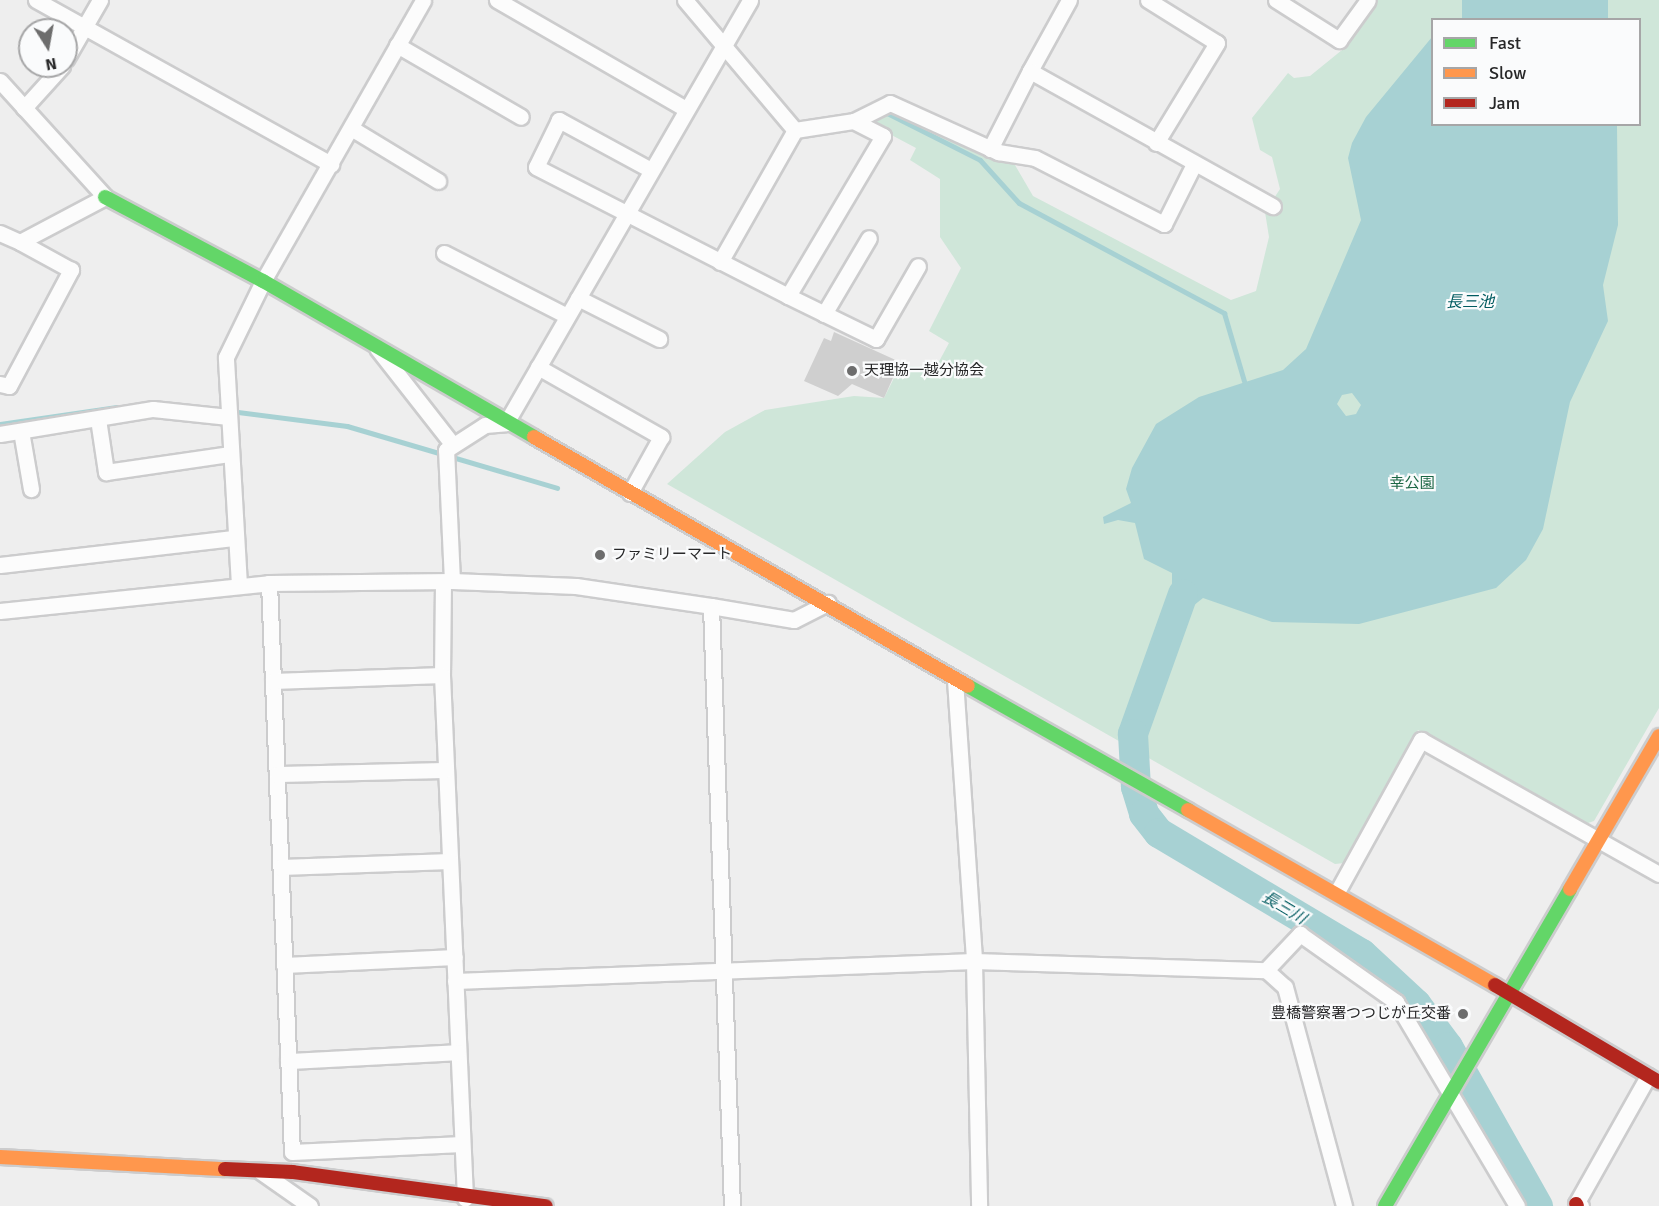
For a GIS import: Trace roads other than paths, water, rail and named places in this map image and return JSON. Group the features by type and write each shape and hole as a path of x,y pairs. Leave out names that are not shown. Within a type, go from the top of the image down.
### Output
{"street":[{"path":"36,0 331,164"},
{"path":"78,38 100,0"},
{"path":"239,585 229,454 226,357 263,281 423,0"},
{"path":"497,0 686,109"},
{"path":"685,0 795,130"},
{"path":"506,423 750,0"},
{"path":"990,149 1069,0"},
{"path":"1148,0 1217,42 1156,143"},
{"path":"1276,0 1339,40 1368,0"},
{"path":"397,45 521,117"},
{"path":"1030,71 1193,166 1273,206"},
{"path":"24,108 51,78"},
{"path":"0,81 105,197 263,281 506,423 828,603 956,680 1337,892 1654,1079 1578,1205"},
{"path":"795,130 854,121 890,103 990,149 1035,158 1164,224 1193,166"},
{"path":"651,170 559,120 536,167 626,215 876,339 918,266"},
{"path":"788,296 883,136 854,121"},
{"path":"351,128 438,181"},
{"path":"720,262 795,130"},
{"path":"20,242 105,197"},
{"path":"0,233 71,270 9,386 0,384"},
{"path":"824,314 869,238"},
{"path":"444,253 567,316"},
{"path":"578,298 659,339"},
{"path":"377,348 453,445"},
{"path":"538,367 661,437 630,492"},
{"path":"0,434 153,409 229,417"},
{"path":"98,418 106,472 229,454"},
{"path":"465,1198 442,675 448,582 446,450 484,425 506,423"},
{"path":"21,431 31,489"},
{"path":"0,565 235,538"},
{"path":"0,611 269,583 448,582 576,586 794,620 828,603"},
{"path":"269,583 292,1152 462,1144"},
{"path":"711,606 732,1206"},
{"path":"273,681 442,675"},
{"path":"956,680 974,961 980,1206"},
{"path":"1385,1206 1659,736"},
{"path":"1337,892 1421,740 1659,874"},
{"path":"277,774 446,771"},
{"path":"280,867 450,861"},
{"path":"1266,970 1300,934 1351,966 1396,1002 1452,1090 1517,1206"},
{"path":"284,965 455,957"},
{"path":"455,981 974,961 1266,970 1285,987 1344,1206"},
{"path":"288,1061 458,1052"},
{"path":"0,1157 260,1171 465,1198 546,1206"},
{"path":"260,1171 310,1206"}],"water":[{"path":"1462,0 1608,0 1608,18 1462,18"},
{"name":"長三池","path":"1431,38 1431,126 1617,126 1618,225 1603,285 1608,321 1570,402 1543,529 1526,560 1496,588 1359,624 1272,622 1203,598 1193,606 1172,594 1172,573 1144,559 1135,523 1118,520 1104,524 1103,517 1131,503 1126,489 1132,468 1156,424 1199,397 1283,370 1306,349 1361,220 1348,158 1352,143 1366,117","holes":["1352,393 1361,405 1356,414 1346,416 1337,404 1342,395"]}],"waterway":[{"path":"879,115 887,113 980,160 1019,203 1224,313 1244,381"},
{"path":"0,424 117,407"},
{"path":"230,411 347,426 557,488"},
{"name":"長三川","path":"1183,594 1133,734 1136,787 1144,814 1159,833 1362,954 1416,1004 1448,1047 1538,1206"}],"place":[{"name":"天理協一越分協会","path":"852,371"},
{"name":"ファミリーマート","path":"600,555"},
{"name":"豊橋警察署つつじが丘交番","path":"1463,1014"}],"park label":[{"name":"幸公園","path":"1412,484"}]}
